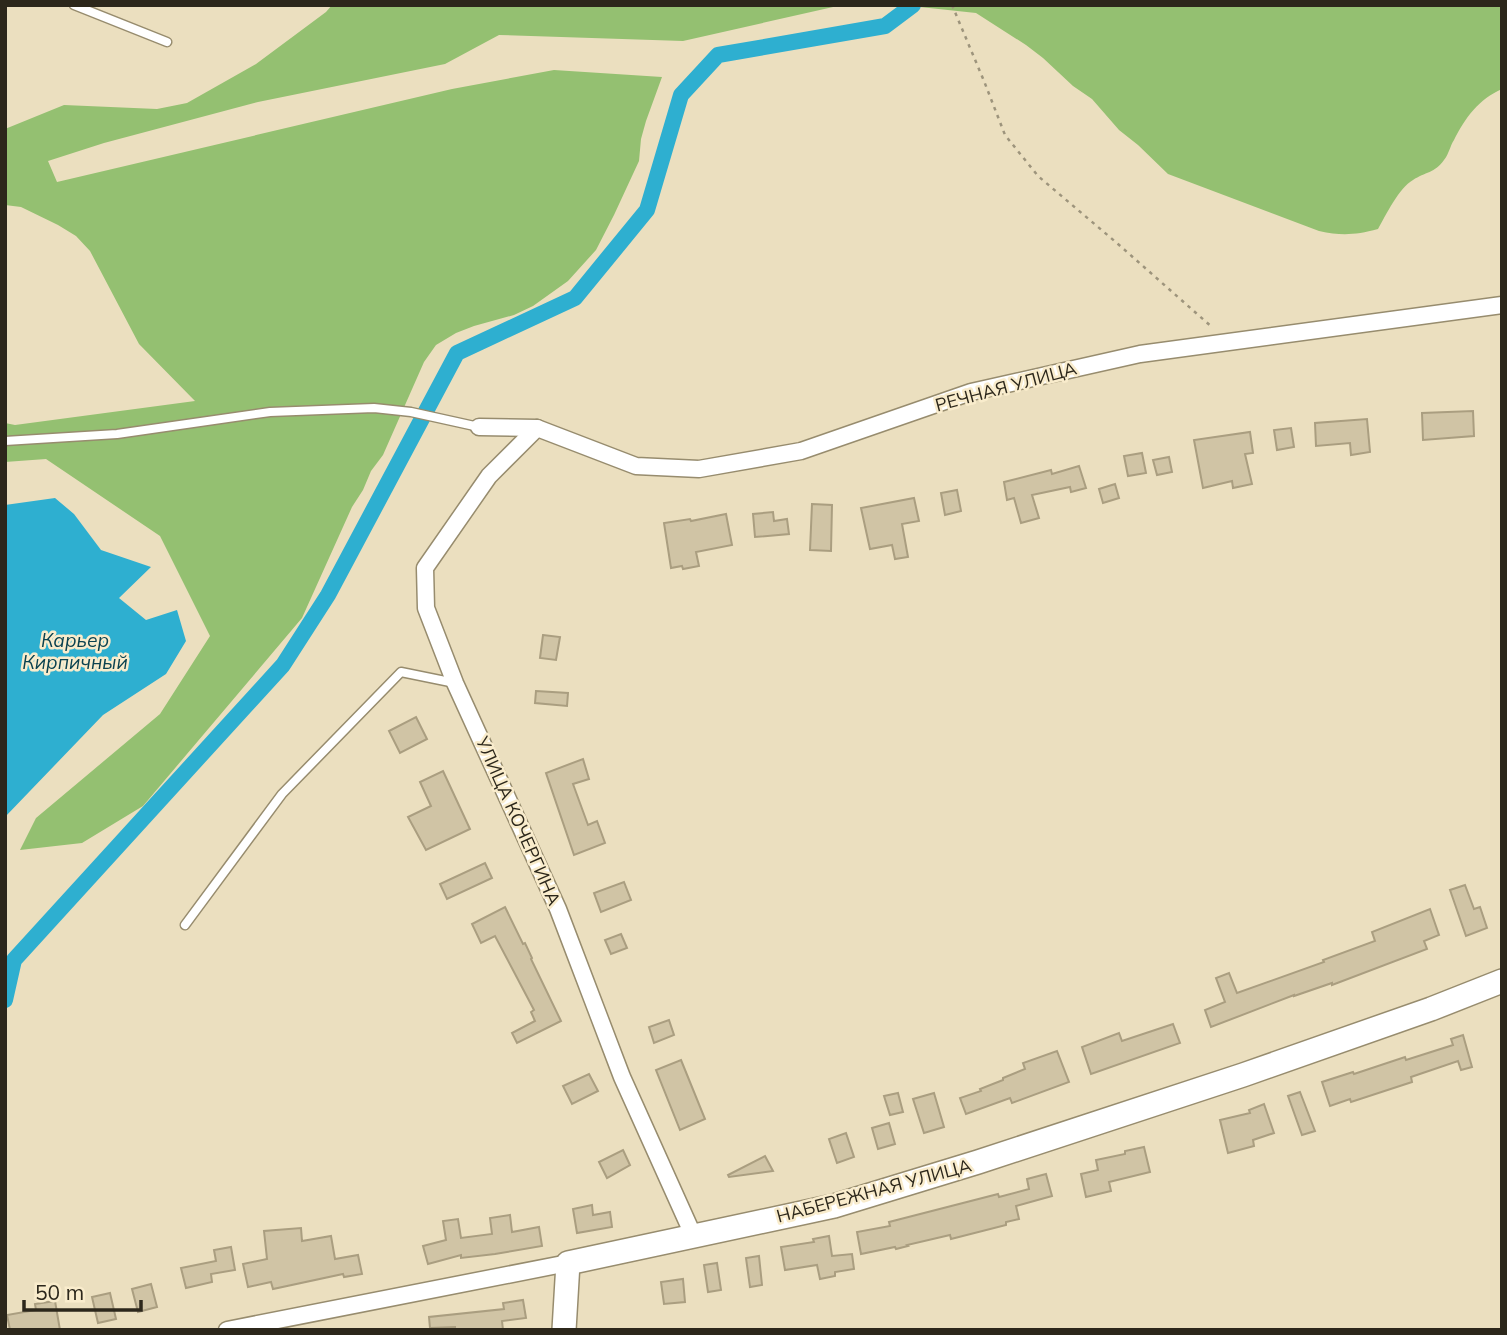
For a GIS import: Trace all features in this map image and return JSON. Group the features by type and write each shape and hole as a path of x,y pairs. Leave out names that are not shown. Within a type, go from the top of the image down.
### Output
{"street":[{"name":"РЕЧНАЯ УЛИЦА","path":"479,426 537,428 636,466 699,469 801,451 971,392 1140,354 1502,305"},
{"name":"УЛИЦА КОЧЕРГИНА","path":"537,428 489,475 425,568 426,608 455,683 558,909 622,1077 694,1237"},
{"name":"НАБЕРЕЖНАЯ УЛИЦА","path":"227,1330 568,1263 834,1206 978,1163 1256,1071 1502,981"},
{"path":"564,1330 568,1263"}],"lane":[{"path":"74,5 167,42"},
{"path":"5,441 117,434 270,412 374,408 411,412 479,426"},
{"path":"185,925 282,794 401,672 455,683"}],"path":[{"path":"952,5 1005,135 1038,176 1229,342"}],"green space":[{"path":"332,5 842,5 683,41 499,35 445,64 258,102 104,143 48,161 57,182 452,89 554,70 662,77 641,139 639,161 596,250 568,281 533,306 514,315 456,333 436,345 424,362 383,455 371,471 352,507 302,618 143,806 82,843 20,850 36,818 160,714 210,636 160,536 46,459 5,462 5,423 15,425 195,401 139,344 90,251 76,236 21,207 5,205 5,129 64,105 157,109 187,103 256,64"},
{"path":"901,5 1502,5 1502,89 1486,98 1474,110 1441,164 1403,189 1378,229 1362,233 1327,233 1168,174 1119,130 1092,99 1026,45 976,13"}],"water":[{"name":"Карьер Кирпичный","path":"55,498 74,514 101,550 151,567 119,598 146,620 177,610 186,641 166,674 103,715 5,817 5,505"}],"building":[{"path":"1473,411 1474,436 1423,440 1422,413"},
{"path":"1367,419 1370,452 1351,455 1350,443 1316,446 1315,423"},
{"path":"1291,428 1294,447 1277,450 1274,430"},
{"path":"1250,432 1253,453 1245,454 1252,484 1233,488 1232,481 1203,488 1194,440"},
{"path":"1142,453 1146,473 1128,476 1124,456"},
{"path":"1169,457 1172,472 1157,475 1153,460"},
{"path":"1079,466 1086,488 1071,492 1070,487 1032,495 1039,518 1021,523 1014,498 1007,500 1004,482 1051,470 1052,474"},
{"path":"1115,484 1119,498 1103,503 1099,489"},
{"path":"957,490 961,511 945,515 941,493"},
{"path":"914,498 919,521 902,524 908,557 895,559 892,545 870,549 861,508"},
{"path":"812,504 832,505 831,551 810,550"},
{"path":"773,512 774,521 787,519 789,534 755,537 753,514"},
{"path":"726,514 732,545 696,552 699,566 671,568 664,523"},
{"path":"543,635 560,637 556,660 540,658"},
{"path":"536,691 568,693 567,706 535,703"},
{"path":"416,717 427,739 400,753 389,731"},
{"path":"583,759 589,779 573,784 588,825 597,821 605,843 574,855 546,773"},
{"path":"443,771 470,829 426,850 408,817 431,806 420,782"},
{"path":"485,863 492,878 447,899 440,884"},
{"path":"624,882 631,900 601,912 594,893"},
{"path":"1465,885 1474,909 1480,907 1487,928 1466,936 1450,890"},
{"path":"505,907 561,1021 517,1043 512,1033 535,1021 531,1012 534,1010 495,936 481,943 472,924"},
{"path":"1430,909 1439,935 1424,941 1427,949 1211,1027 1205,1010 1225,1002 1216,978 1229,973 1237,993 1375,941 1372,932"},
{"path":"621,934 627,948 611,954 605,940"},
{"path":"669,1020 674,1035 654,1043 649,1027"},
{"path":"1173,1024 1180,1043 1091,1074 1082,1047 1119,1033 1122,1041"},
{"path":"1463,1035 1472,1067 1461,1070 1458,1061 1411,1077 1412,1082 1330,1106 1322,1082 1453,1045 1451,1039"},
{"path":"1057,1051 1069,1082 1012,1103 1010,1098 966,1114 960,1098 981,1091 980,1089 1025,1069 1023,1063"},
{"path":"681,1060 705,1119 680,1130 656,1070"},
{"path":"589,1074 598,1091 572,1104 563,1086"},
{"path":"1300,1092 1315,1131 1302,1135 1288,1096"},
{"path":"898,1093 903,1112 890,1115 884,1096"},
{"path":"934,1093 944,1127 924,1133 913,1099"},
{"path":"1264,1104 1274,1133 1253,1140 1254,1146 1228,1153 1220,1120 1250,1113 1249,1110"},
{"path":"889,1123 895,1144 878,1149 872,1128"},
{"path":"846,1133 854,1157 837,1163 829,1139"},
{"path":"1144,1147 1150,1172 1109,1182 1111,1191 1086,1197 1081,1174 1098,1170 1096,1160"},
{"path":"623,1150 630,1165 607,1178 599,1162"},
{"path":"765,1156 773,1171 729,1177 728,1175"},
{"path":"1046,1174 1052,1196 1016,1206 1019,1219 1006,1222 1006,1225 951,1239 950,1235 896,1249 895,1247 861,1254 857,1232 890,1226 889,1222 998,1194 999,1197 1029,1189 1027,1179"},
{"path":"592,1205 593,1215 610,1212 612,1227 577,1233 573,1209"},
{"path":"510,1215 512,1232 539,1227 542,1246 461,1258 461,1255 428,1264 423,1246 446,1240 443,1221 458,1219 461,1238 492,1234 490,1218"},
{"path":"301,1228 302,1241 331,1236 335,1259 358,1255 362,1274 344,1277 343,1274 273,1289 271,1282 248,1287 243,1264 267,1259 264,1231"},
{"path":"829,1236 832,1256 852,1254 854,1269 835,1272 835,1276 820,1279 817,1265 785,1270 781,1247 814,1242 813,1239"},
{"path":"231,1247 235,1270 211,1274 212,1282 186,1288 181,1268 216,1261 214,1250"},
{"path":"759,1256 762,1285 750,1287 746,1258"},
{"path":"717,1263 721,1290 708,1292 704,1265"},
{"path":"683,1279 685,1302 664,1304 661,1282"},
{"path":"151,1284 157,1307 138,1312 132,1289"},
{"path":"110,1293 116,1319 98,1323 92,1297"},
{"path":"523,1300 526,1318 502,1321 503,1330 430,1328 429,1317 504,1309 503,1303"},
{"path":"55,1301 60,1330 10,1330 7,1315 36,1310 35,1304"}],"waterway":[{"path":"5,1000 14,960 283,665 328,595 457,353 575,298 647,210 681,95 718,55 885,26 913,5"}]}
